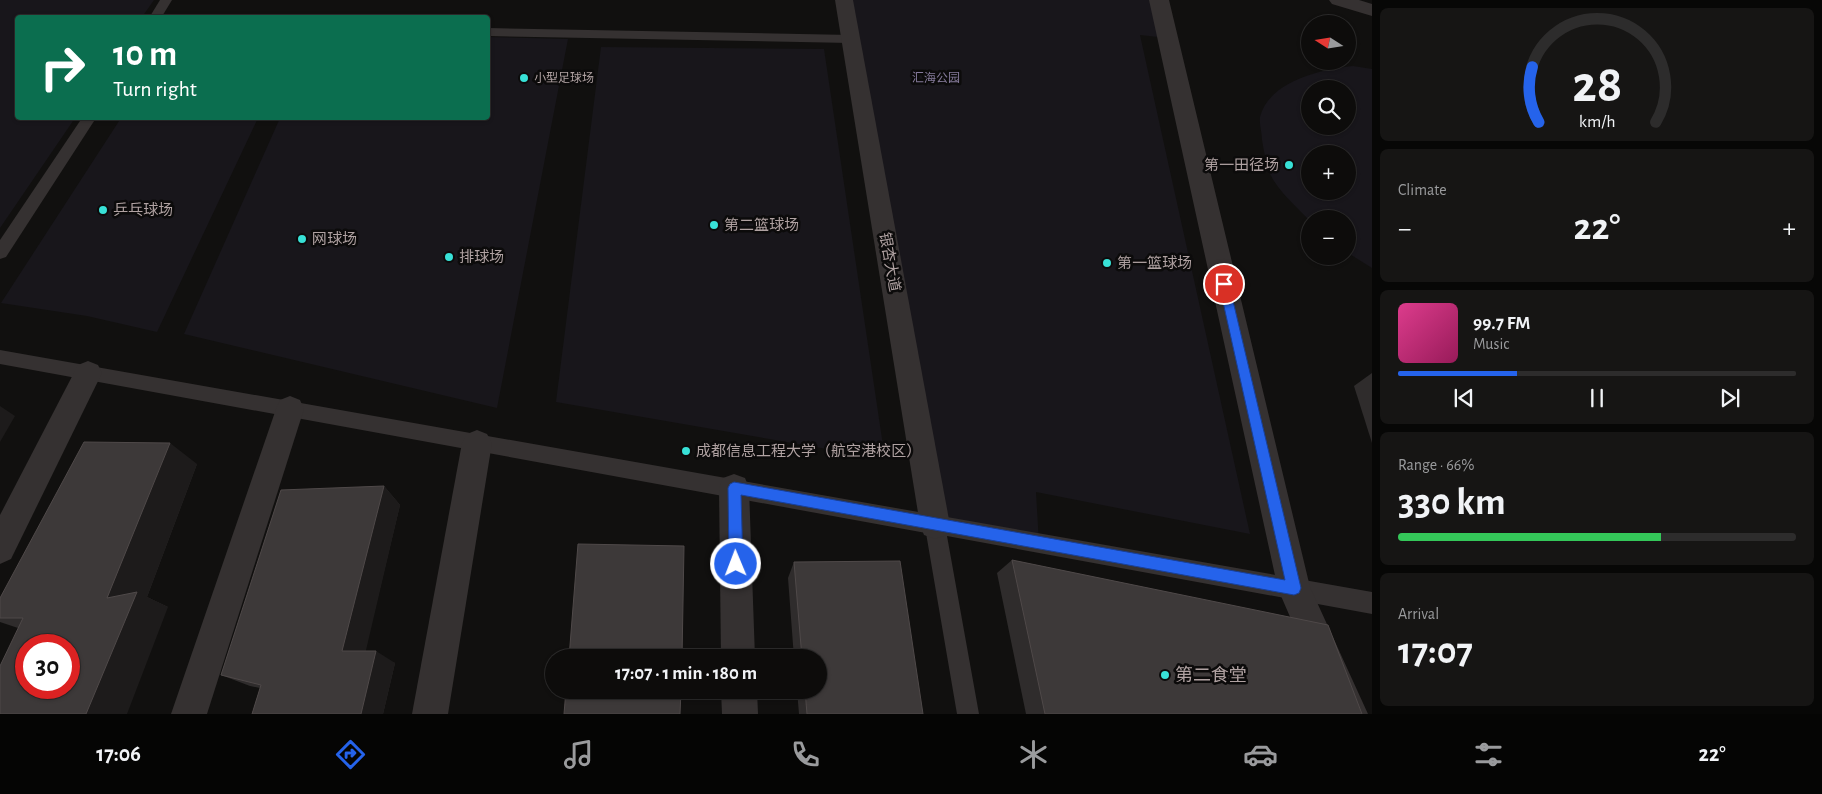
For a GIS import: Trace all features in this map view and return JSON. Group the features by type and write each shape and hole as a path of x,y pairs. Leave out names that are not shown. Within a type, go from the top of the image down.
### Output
{"street":[{"name":"银杏大道","path":"844,0 935,525"},
{"path":"1159,0 1294,588 1350,714"},
{"path":"1339,0 1372,10"},
{"path":"0,548 88,373"},
{"path":"189,714 290,409"},
{"path":"430,714 477,443"},
{"path":"734,488 738,649"},
{"path":"739,699 740,714"}],"lane":[{"path":"157,15 166,0"},
{"path":"490,32 850,39"},
{"path":"490,32 577,34"},
{"path":"0,254 88,120"},
{"path":"0,357 1372,602"},
{"path":"935,525 968,714"}],"green space":[{"path":"0,0 154,0 143,15 15,15 15,120 74,120 0,228"},
{"name":"汇海公园","path":"844,0 1159,0 1167,38 1140,35 1250,534 1036,492 1039,543 935,525"},
{"path":"490,37 568,39 497,408 184,334 279,120 490,120"},
{"name":"第二篮球场","path":"601,47 824,49 885,459 556,402"},
{"name":"第一田径场","path":"1356,66 1372,69 1372,268 1356,258 1356,210 1301,210 1301,212 1283,193 1270,174 1265,157 1260,123 1260,117 1265,105 1274,94 1285,86 1312,74 1327,70 1356,70"},
{"path":"120,120 257,120 157,332 87,316 1,303"}],"building":[{"path":"84,442 170,443 107,598 137,592 86,714 0,714 0,666 15,635 15,699 80,699 80,634 15,634 23,618 0,618 0,598"},
{"path":"384,486 342,651 376,651 361,714 252,714 261,685 221,675 281,490"},
{"path":"578,544 684,546 682,649 570,649"},
{"name":"第二食堂","path":"1012,560 1328,625 1362,714 1045,714"},
{"path":"900,561 923,714 807,714 806,699 827,699 827,649 801,649 794,562"},
{"path":"565,699 681,699 680,714 564,714"}],"place":[{"name":"小型足球场","path":"524,78"},
{"name":"第一田径场","path":"1289,165"},
{"name":"乒乓球场","path":"103,210"},
{"name":"第二篮球场","path":"714,225"},
{"name":"网球场","path":"302,239"},
{"name":"排球场","path":"449,257"},
{"name":"第一篮球场","path":"1107,263"},
{"name":"成都信息工程大学（航空港校区）","path":"686,451"},
{"name":"第二食堂","path":"1165,675"}],"route":[{"path":"736,564 734,488 1294,588 1224,284"}]}
